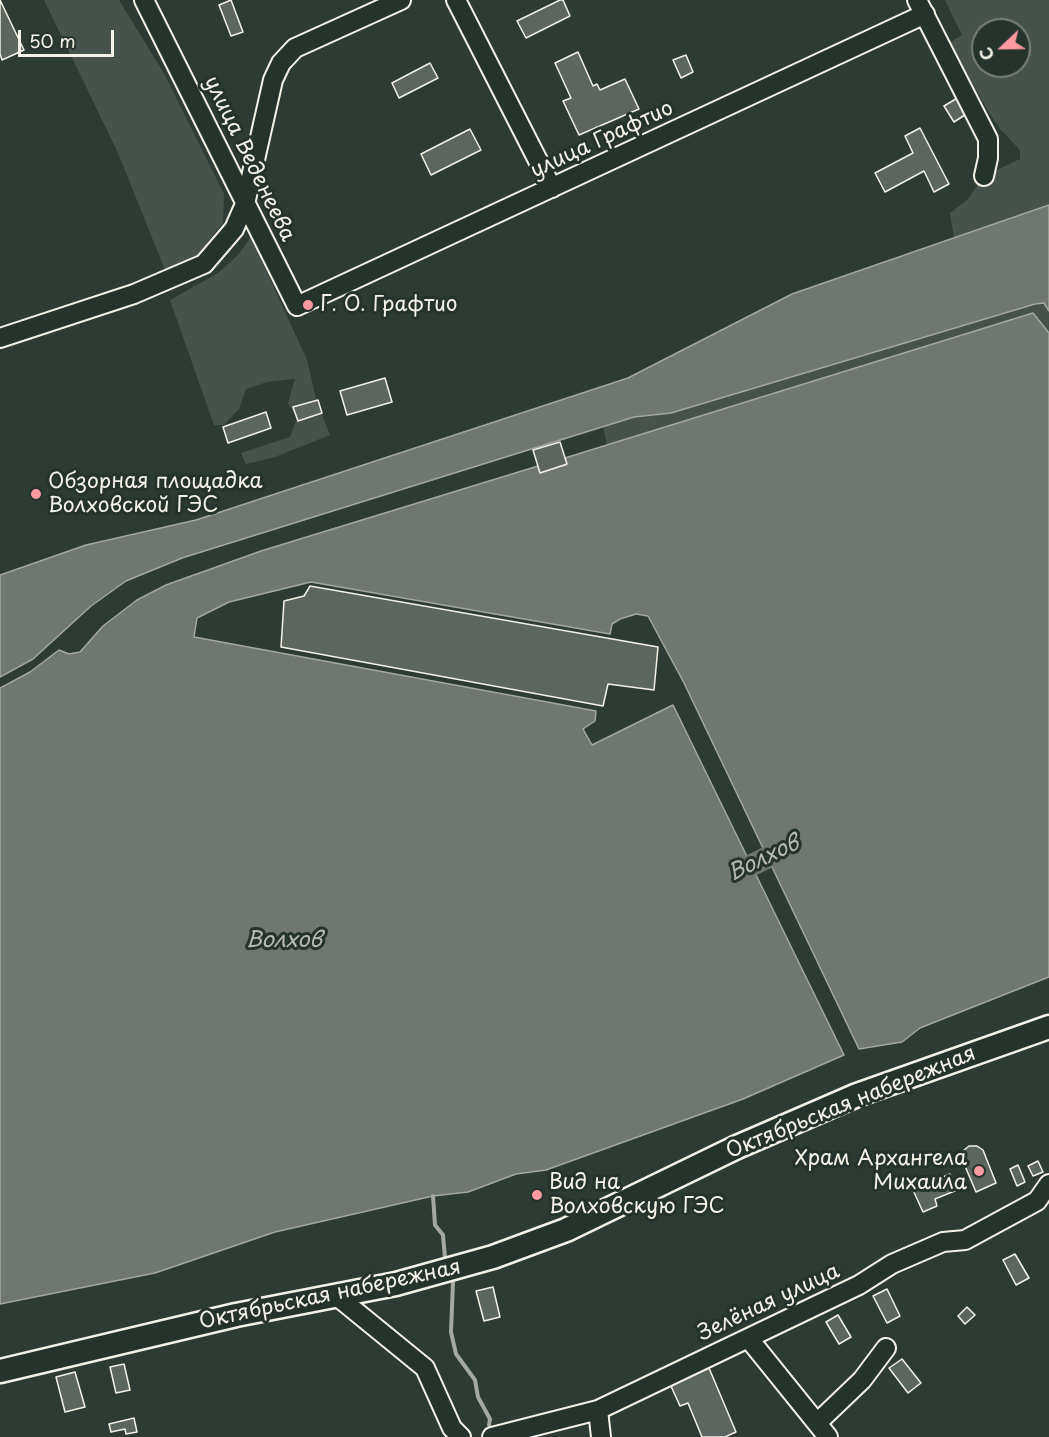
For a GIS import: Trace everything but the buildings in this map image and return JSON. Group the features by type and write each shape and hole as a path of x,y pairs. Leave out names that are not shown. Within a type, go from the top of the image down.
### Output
{"main road":[{"name":"Октябрьская набережная","path":"0,1371 236,1315 396,1284 493,1257 566,1230 737,1148 857,1095 1049,1027"}],"street":[{"name":"улица Веденеева","path":"144,0 297,306"},
{"path":"0,338 134,294 204,264 234,229 245,204 273,81 281,63 295,48 401,0"},
{"path":"456,0 552,188"},
{"path":"921,7 988,139 988,158 984,176"},
{"name":"улица Графтио","path":"297,306 552,188 921,7"},
{"name":"Зелёная улица","path":"492,1437 597,1410 859,1285 892,1264 943,1242 965,1240 1037,1202 1049,1184"},
{"path":"338,1297 425,1368 452,1428 461,1437"},
{"path":"749,1339 828,1437"},
{"path":"817,1423 862,1380 886,1348"},
{"path":"597,1410 602,1437"}],"shaded area":[{"path":"44,0 119,0 165,75 224,194 223,223 197,255 165,270 118,153"},
{"path":"945,0 1049,0 1049,205 954,238 950,213 968,199 984,176 1020,159 1020,150 1001,130 988,111 949,43 962,35"},
{"path":"251,237 307,360 316,399 330,435 275,457 246,464 241,453 290,437 297,418 288,403 295,379 267,382 246,389 239,409 224,425 214,425 170,300 218,273 238,255"},
{"path":"1044,302 1049,311 1049,333 1033,313 607,445 603,426 634,417 671,413"}],"water":[{"path":"1049,205 1049,311 1044,303 1035,304 671,413 634,417 182,558 126,581 91,606 33,659 0,677 0,575 86,545 196,520 628,378 792,294"},
{"name":"Волхов","path":"1033,313 1049,333 1049,977 920,1028 902,1042 859,1049 684,683 648,616 636,614 620,619 612,624 610,634 311,582 229,602 197,618 194,637 596,711 595,721 583,729 592,745 673,705 844,1055 743,1099 546,1170 516,1174 468,1192 433,1196 275,1232 155,1273 0,1304 0,688 30,672 59,650 69,654 80,652 103,626 137,600 166,585 261,551 538,466 540,472 566,465 565,458"}],"waterway":[{"name":"Волхов","path":"723,879 793,845"},
{"path":"433,1196 435,1225 443,1235 445,1258"},
{"path":"453,1282 451,1332 456,1354 475,1380 478,1397 490,1419 489,1425"}],"place":[{"name":"Г. О. Графтио","path":"308,305"},
{"name":"Обзорная площадка Волховской ГЭС","path":"36,494"},
{"name":"Храм Архангела Михаила","path":"979,1171"},
{"name":"Вид на Волховскую ГЭС","path":"537,1195"}]}
